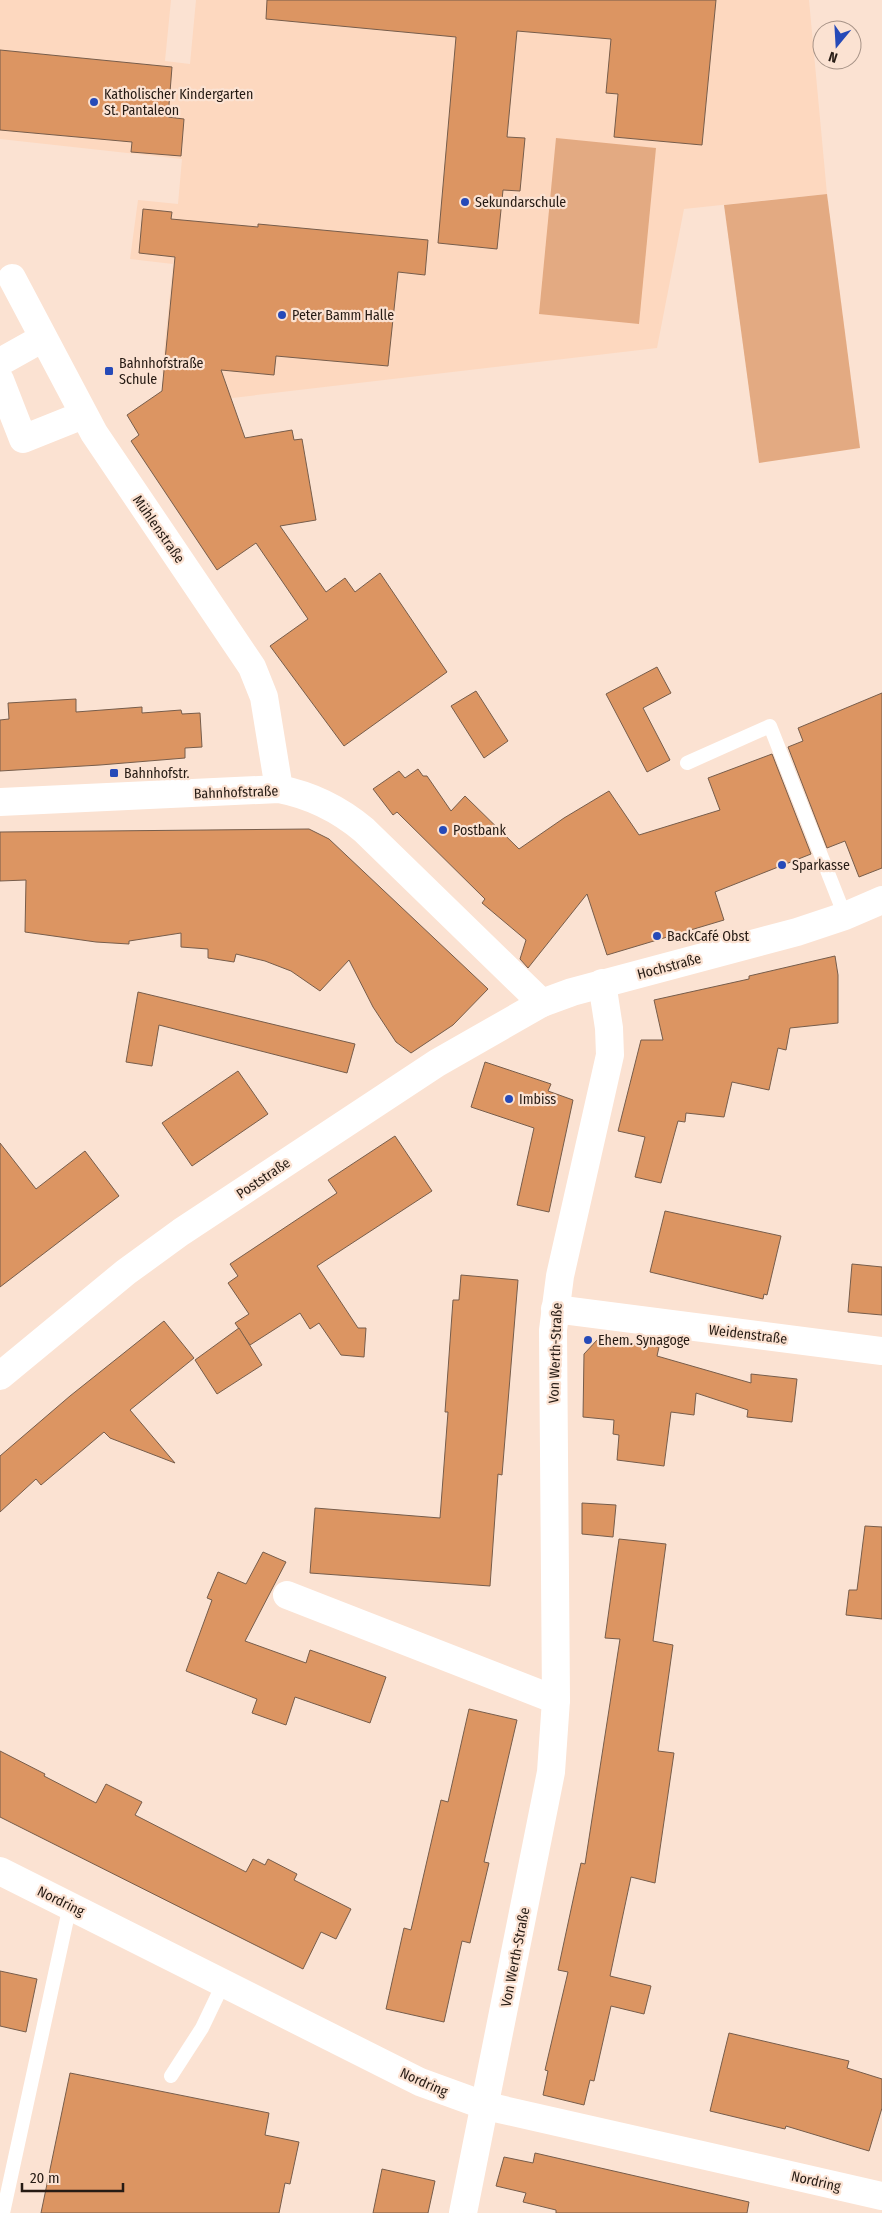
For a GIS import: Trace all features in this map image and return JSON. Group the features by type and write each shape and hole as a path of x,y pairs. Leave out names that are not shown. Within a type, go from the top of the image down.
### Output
{"street":[{"name":"Mühlenstraße","path":"12,278 83,415 252,667 264,697 279,789"},
{"path":"0,362 43,338"},
{"path":"0,380 23,439 83,415"},
{"name":"Bahnhofstraße","path":"0,802 279,789 304,795 326,805 355,823 542,1003"},
{"name":"Hochstraße","path":"542,1003 557,996 602,983 797,932 845,916 882,900"},
{"name":"Von Werth-Straße","path":"463,2213 548,1795 553,1751 556,1700 553,1347 555,1309 560,1276 609,1060 610,1034 602,983"},
{"name":"Poststraße","path":"0,1376 165,1243 437,1063 542,1003"},
{"name":"Weidenstraße","path":"555,1309 882,1351"},
{"path":"287,1595 556,1700"},
{"name":"Nordring","path":"0,1871 420,2082 486,2106 882,2196"}],"lane":[{"path":"687,763 770,726 845,916"},
{"path":"3,2213 70,1905"},
{"path":"170,2076 202,2028 224,1982"}],"shaded area":[{"name":"Sekundarschule","path":"0,0 171,0 165,61 190,64 196,0 809,0 812,32 812,70 815,70 827,194 684,209 657,348 172,405 162,371 173,264 130,259 138,200 178,204 182,159 0,139"},
{"path":"556,138 656,148 639,324 539,314"},
{"path":"827,194 860,448 759,463 724,205"}],"building":[{"path":"267,0 716,0 702,145 614,137 618,94 606,93 611,39 517,31 507,137 525,138 520,191 503,190 497,249 438,243 456,37 266,19"},
{"path":"0,50 172,67 168,117 184,119 181,156 131,152 132,142 0,130"},
{"path":"143,209 172,212 171,219 258,227 258,224 428,240 425,275 398,272 388,366 276,356 274,375 221,370 245,438 292,430 294,440 302,439 316,520 280,526 326,592 345,578 355,592 380,573 447,672 344,746 270,646 308,619 256,543 217,570 131,441 139,435 127,415 162,391 175,257 139,253"},
{"path":"657,667 671,693 643,708 670,760 647,772 606,694"},
{"path":"476,691 508,741 484,758 451,706"},
{"path":"882,693 882,868 859,877 845,841 827,848 788,747 803,741 798,728"},
{"path":"76,699 76,712 142,707 142,713 181,710 182,714 200,713 202,747 185,748 185,758 0,771 0,720 9,719 8,703"},
{"path":"772,754 811,854 715,892 724,920 607,955 587,894 528,968 520,959 526,940 482,903 485,899 397,812 393,815 373,789 399,771 405,778 418,769 423,776 427,776 451,811 465,796 519,849 564,818 609,791 639,835 720,810 708,778"},
{"path":"309,829 329,839 488,989 453,1025 411,1053 396,1042 373,1007 349,960 320,991 291,971 265,961 236,954 234,962 208,958 208,949 181,947 181,933 129,941 129,944 96,942 25,932 26,880 0,881 0,832"},
{"path":"835,956 838,975 838,1023 790,1028 786,1050 778,1048 769,1090 732,1082 724,1117 686,1113 685,1122 678,1121 661,1183 635,1177 645,1137 618,1131 641,1040 663,1040 654,1000 749,979 749,976"},
{"path":"138,992 355,1044 347,1073 159,1025 152,1066 126,1062"},
{"path":"485,1062 551,1084 548,1091 573,1100 549,1212 517,1205 534,1128 471,1107"},
{"path":"238,1071 268,1114 192,1166 162,1123"},
{"path":"395,1136 432,1191 317,1266 358,1328 366,1328 364,1357 341,1355 319,1323 310,1329 300,1313 250,1345 235,1323 249,1314 228,1283 238,1276 230,1264 337,1193 328,1180"},
{"path":"0,1143 36,1189 85,1151 119,1196 0,1287"},
{"path":"665,1211 781,1236 767,1295 764,1294 763,1299 650,1272"},
{"path":"852,1264 882,1267 882,1315 848,1312"},
{"path":"461,1275 518,1280 502,1475 498,1474 490,1586 310,1573 315,1508 440,1518 448,1412 445,1412 453,1300 459,1300"},
{"path":"164,1321 194,1358 130,1410 175,1463 110,1438 104,1432 41,1485 36,1479 0,1512 0,1456 70,1396"},
{"path":"239,1328 262,1365 217,1394 195,1360"},
{"path":"598,1339 659,1347 657,1356 751,1383 751,1374 797,1379 792,1422 747,1417 748,1410 696,1393 694,1415 671,1412 664,1466 617,1460 619,1435 613,1434 614,1420 583,1417 584,1354"},
{"path":"582,1503 616,1505 613,1537 582,1534"},
{"path":"865,1526 882,1527 882,1619 846,1615 849,1590 857,1590"},
{"path":"619,1539 666,1544 653,1641 673,1645 658,1751 674,1753 655,1883 631,1877 610,1976 651,1986 644,2014 611,2006 594,2081 590,2080 584,2105 543,2095 548,2071 545,2070 568,1972 558,1970 581,1863 585,1864 620,1639 605,1638"},
{"path":"263,1552 286,1562 245,1641 306,1663 310,1650 386,1677 370,1723 295,1697 286,1725 252,1713 257,1699 186,1671 212,1600 207,1598 218,1572 246,1584"},
{"path":"469,1709 517,1720 484,1862 489,1863 470,1943 462,1941 444,2022 386,2009 404,1928 411,1930 441,1800 448,1802"},
{"path":"0,1751 96,1803 106,1784 142,1802 135,1815 246,1872 253,1859 265,1865 268,1859 297,1874 294,1880 351,1909 336,1939 321,1932 303,1969 0,1817"},
{"path":"0,1971 37,1979 26,2032 0,2026"},
{"path":"729,2033 849,2061 847,2068 882,2079 882,2108 869,2151 786,2126 785,2129 710,2111"},
{"path":"70,2073 269,2113 265,2135 299,2142 290,2184 285,2183 279,2213 41,2213"},
{"path":"535,2153 749,2202 747,2213 556,2213 556,2210 523,2202 526,2193 496,2186 504,2157 533,2163"},
{"path":"382,2169 435,2181 428,2213 373,2213"}],"place":[{"name":"Katholischer Kindergarten St. Pantaleon","path":"94,102"},
{"name":"Sekundarschule","path":"465,202"},
{"name":"Peter Bamm Halle","path":"282,315"},
{"name":"Bahnhofstraße Schule","path":"109,371"},
{"name":"Bahnhofstr.","path":"114,773"},
{"name":"Postbank","path":"443,830"},
{"name":"Sparkasse","path":"782,865"},
{"name":"BackCafé Obst","path":"657,936"},
{"name":"Imbiss","path":"509,1099"},
{"name":"Ehem. Synagoge","path":"588,1340"}]}
